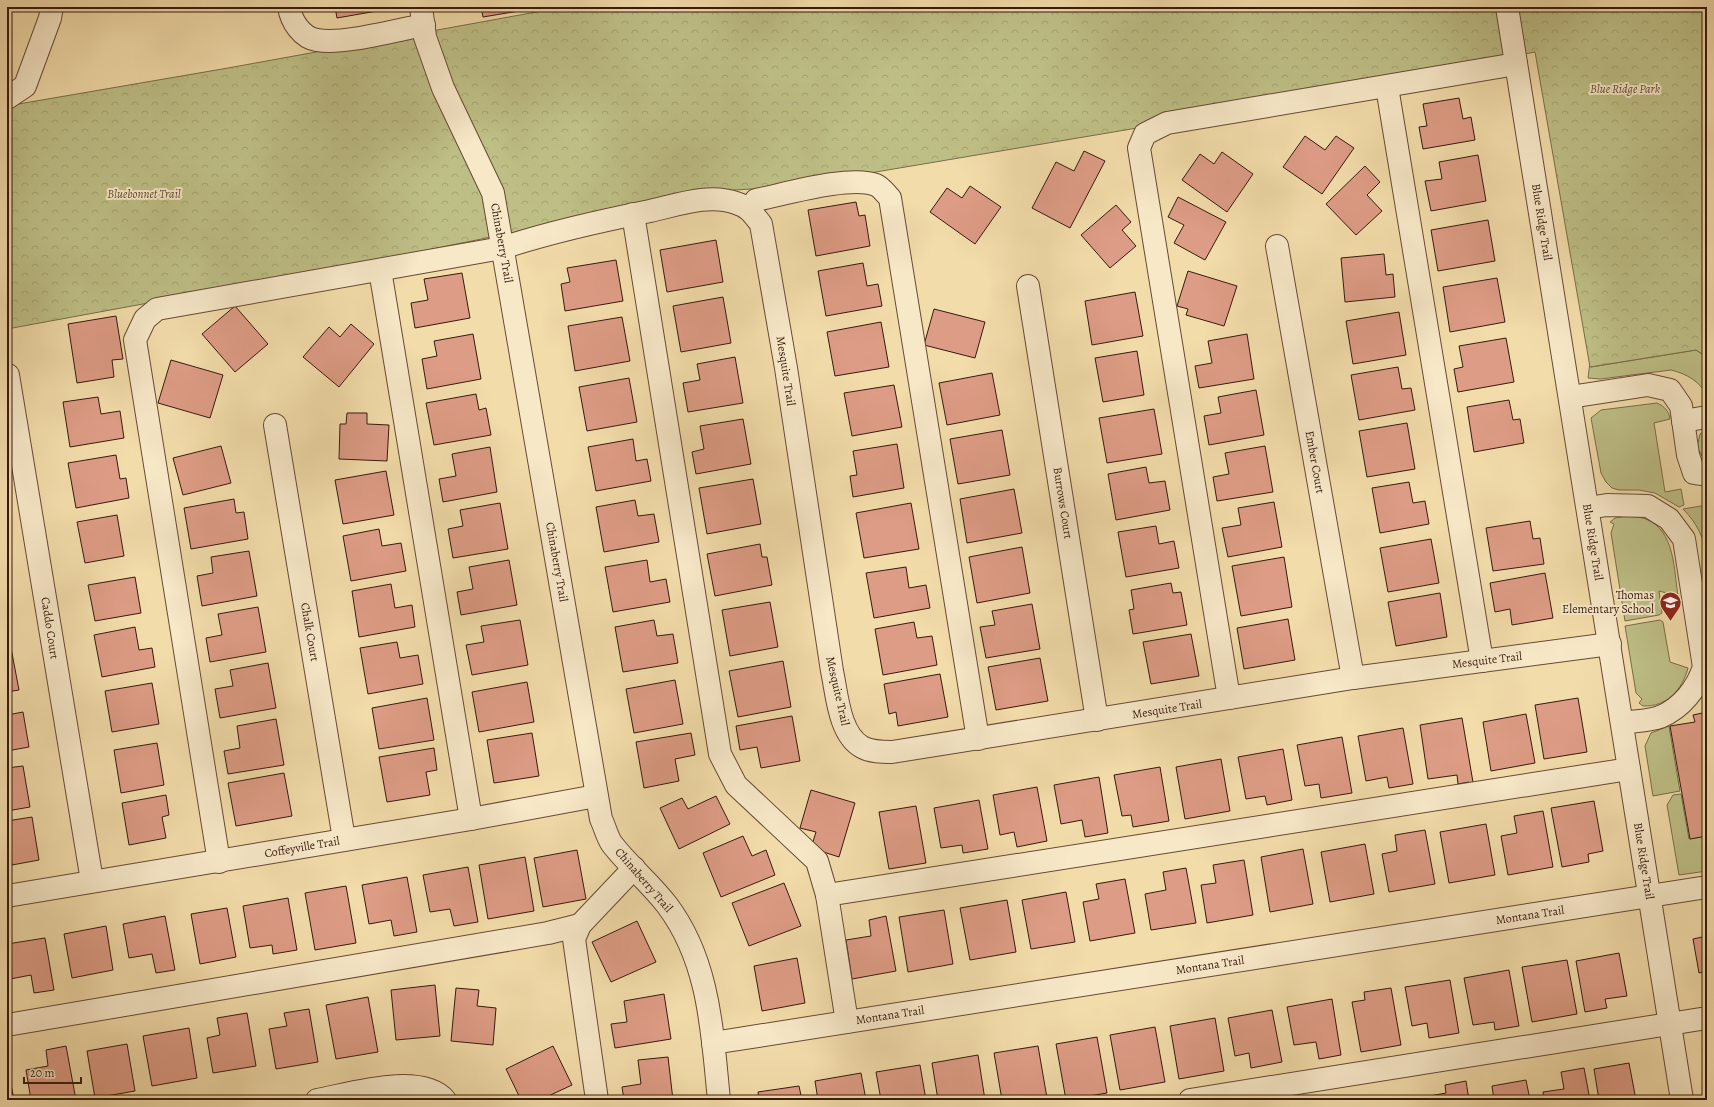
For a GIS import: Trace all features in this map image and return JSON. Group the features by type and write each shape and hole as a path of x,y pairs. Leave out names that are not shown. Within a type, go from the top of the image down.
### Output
{"street":[{"path":"7,98 25,86 50,18 52,7"},
{"path":"289,7 290,14 299,29 316,40 341,40 422,16"},
{"name":"Blue Ridge Trail","path":"1507,7 1682,1100"},
{"name":"Chinaberry Trail","path":"422,16 425,37 443,88 493,193 601,819 612,843 667,905 686,934 699,963 707,999 719,1100"},
{"path":"1229,698 1139,148 1145,134 1167,123 1516,64"},
{"path":"1387,87 1482,661"},
{"path":"219,862 135,340 145,319 157,309 502,248 538,236 707,199 736,203 750,209 756,200 837,184 862,182 878,186 890,198 978,739"},
{"name":"Mesquite Trail","path":"750,209 761,224 786,368 832,672 843,720 850,735 861,746 875,751 892,752 1353,678 1610,644"},
{"path":"633,214 720,754 736,785 817,861 827,895 848,1022"},
{"name":"Ember Court","path":"1277,246 1353,678"},
{"path":"380,270 471,819"},
{"name":"Burrows Court","path":"1028,286 1098,720"},
{"name":"Caddo Court","path":"8,375 92,881"},
{"path":"1570,397 1648,385 1670,390 1681,406 1688,455 1694,472 1707,475"},
{"path":"1683,421 1707,417"},
{"name":"Chalk Court","path":"275,425 344,839"},
{"path":"1588,508 1607,505 1648,506 1669,519 1684,539 1704,666 1699,683 1681,704 1659,717 1622,723"},
{"path":"827,895 1629,769"},
{"name":"Coffeyville Trail","path":"7,896 92,881 219,862 596,796"},
{"path":"597,1100 574,940 580,925 634,868"},
{"name":"Montana Trail","path":"713,1043 1707,887"},
{"path":"7,1025 540,934 580,925"},
{"path":"1190,1100 1707,1018"},
{"path":"317,1100 400,1085 426,1088 442,1097"}],"green space":[{"name":"Bluebonnet Trail","path":"564,7 1707,7 1707,357 1696,350 1590,367 1535,52 1167,123 786,187 717,191 344,267 7,329 7,106 228,68"},
{"path":"1696,350 1707,357 1707,395 1704,390 1692,379 1671,370 1600,379 1588,378 1590,362 1591,367"},
{"path":"1657,403 1666,409 1670,419 1654,423 1665,492 1681,489 1684,505 1679,507 1655,493 1612,488 1606,482 1601,473 1591,418 1601,410"},
{"path":"1707,429 1707,460 1702,456 1697,447 1700,434"},
{"path":"1707,505 1707,557 1704,543 1699,531 1683,509"},
{"path":"1628,516 1646,519 1656,524 1663,532 1668,542 1674,564 1678,596 1659,591 1662,613 1659,615 1625,621 1611,533 1614,524 1610,522 1615,518"},
{"path":"1660,620 1663,622 1670,662 1688,668 1682,683 1672,696 1659,704 1643,706 1639,703 1642,699 1636,693 1625,626"},
{"path":"1669,726 1680,791 1653,796 1645,746 1651,733"},
{"path":"1681,794 1689,839 1707,836 1707,871 1679,875 1667,805 1673,795"}],"building":[{"path":"335,7 376,7 377,11 337,18"},
{"path":"481,7 531,7 531,9 483,17"},
{"path":"1459,98 1463,119 1471,117 1475,140 1423,149 1419,127 1427,126 1423,104"},
{"path":"1305,136 1325,150 1336,136 1354,148 1322,194 1283,167"},
{"path":"1084,151 1105,161 1070,228 1032,208 1056,162 1074,171"},
{"path":"1222,152 1253,174 1227,212 1182,180 1200,154 1214,164"},
{"path":"1478,155 1486,201 1431,211 1425,181 1442,179 1439,162"},
{"path":"1365,166 1380,182 1367,195 1382,211 1356,235 1326,204"},
{"path":"970,186 1001,207 975,244 930,212 947,188 962,198"},
{"path":"1178,197 1226,222 1205,260 1174,243 1184,225 1168,217"},
{"path":"856,202 859,216 865,215 870,246 816,256 808,210"},
{"path":"1116,205 1131,222 1122,230 1136,246 1110,268 1081,235"},
{"path":"1488,220 1495,261 1438,271 1431,230"},
{"path":"716,240 723,282 667,292 660,250"},
{"path":"1384,254 1386,275 1393,274 1395,297 1345,302 1341,258"},
{"path":"616,260 623,301 565,311 561,284 570,282 567,268"},
{"path":"863,263 867,286 878,284 882,306 826,316 818,271"},
{"path":"1188,271 1237,286 1224,326 1186,315 1188,309 1177,306"},
{"path":"462,273 470,318 415,328 411,303 428,300 424,279"},
{"path":"1497,278 1505,322 1450,332 1443,287"},
{"path":"1135,292 1143,336 1092,345 1085,301"},
{"path":"723,297 731,343 681,352 673,306"},
{"path":"235,306 268,344 235,372 202,334"},
{"path":"934,309 985,322 975,358 924,345"},
{"path":"1399,312 1406,355 1353,364 1346,321"},
{"path":"116,316 123,359 112,360 114,377 77,383 68,324"},
{"path":"622,317 630,361 575,371 568,326"},
{"path":"881,322 889,367 835,376 827,332"},
{"path":"351,324 374,344 339,387 303,357 329,327 340,337"},
{"path":"473,334 481,379 427,389 422,359 437,356 434,341"},
{"path":"1247,334 1254,379 1199,388 1195,366 1212,363 1208,341"},
{"path":"1506,338 1514,382 1458,392 1454,369 1463,367 1459,346"},
{"path":"1137,351 1144,395 1103,402 1095,358"},
{"path":"735,357 743,403 688,412 683,383 700,380 697,364"},
{"path":"171,360 223,375 210,418 158,403"},
{"path":"1398,367 1402,389 1411,388 1415,410 1359,420 1351,375"},
{"path":"992,373 1000,415 947,425 939,383"},
{"path":"629,378 637,422 587,431 579,387"},
{"path":"894,385 902,427 852,436 844,393"},
{"path":"1256,390 1264,435 1209,445 1204,416 1221,413 1218,397"},
{"path":"476,394 479,410 486,408 491,435 434,445 426,403"},
{"path":"98,397 101,414 120,411 124,438 70,447 63,402"},
{"path":"1509,400 1513,420 1520,419 1524,443 1474,452 1467,407"},
{"path":"1154,409 1162,454 1107,463 1099,418"},
{"path":"347,413 367,413 367,424 389,425 387,461 339,459 340,424 346,424"},
{"path":"743,419 751,464 696,474 692,452 704,449 700,426"},
{"path":"1407,423 1415,469 1367,477 1359,431"},
{"path":"1002,430 1010,475 958,484 950,439"},
{"path":"633,439 636,461 647,459 651,481 596,491 588,447"},
{"path":"897,444 904,488 853,497 850,476 857,475 853,451"},
{"path":"221,446 231,483 183,495 173,458"},
{"path":"1265,446 1273,492 1217,501 1213,477 1229,474 1225,453"},
{"path":"490,447 497,492 443,502 439,479 456,476 452,454"},
{"path":"116,455 120,479 126,478 129,498 76,508 68,463"},
{"path":"1146,467 1149,483 1165,481 1170,510 1116,520 1108,474"},
{"path":"386,471 394,515 343,524 335,480"},
{"path":"753,479 761,524 707,534 699,488"},
{"path":"1409,482 1413,503 1425,501 1429,524 1380,533 1372,488"},
{"path":"1014,489 1022,533 967,543 960,499"},
{"path":"234,499 236,513 244,512 248,539 191,549 184,508"},
{"path":"635,500 638,516 654,514 659,542 604,552 596,507"},
{"path":"1274,502 1282,547 1228,557 1222,528 1241,525 1238,508"},
{"path":"500,503 508,549 453,558 448,529 463,526 460,510"},
{"path":"911,503 919,549 864,558 856,513"},
{"path":"117,515 124,556 85,563 77,522"},
{"path":"1530,521 1533,539 1540,538 1544,564 1493,571 1486,528"},
{"path":"1156,526 1159,544 1174,541 1179,568 1126,577 1118,532"},
{"path":"379,529 382,546 401,543 406,571 351,581 343,536"},
{"path":"1431,539 1439,583 1388,592 1380,548"},
{"path":"760,544 762,557 767,557 772,585 715,596 707,554"},
{"path":"1022,547 1030,593 977,603 969,557"},
{"path":"249,551 257,596 202,606 197,576 213,573 211,557"},
{"path":"1284,557 1292,607 1241,616 1232,566"},
{"path":"509,560 517,605 461,615 457,592 473,589 469,567"},
{"path":"647,560 650,582 666,579 670,602 613,612 605,567"},
{"path":"906,567 909,588 926,585 930,608 874,618 866,573"},
{"path":"1545,573 1553,618 1512,625 1510,609 1495,612 1490,583"},
{"path":"135,577 141,613 95,621 88,585"},
{"path":"1171,583 1173,593 1181,592 1187,625 1133,634 1129,610 1134,609 1131,590"},
{"path":"391,584 395,608 412,605 415,627 359,637 352,591"},
{"path":"1440,593 1447,637 1396,646 1388,602"},
{"path":"770,602 778,647 730,656 722,610"},
{"path":"1032,604 1040,649 986,658 980,627 995,625 992,611"},
{"path":"258,607 266,652 210,662 206,638 222,635 218,614"},
{"path":"1288,619 1295,660 1244,669 1237,628"},
{"path":"520,620 528,665 472,675 466,645 484,642 481,626"},
{"path":"654,620 657,636 673,634 678,663 623,672 615,627"},
{"path":"914,622 917,638 932,636 937,665 883,675 875,629"},
{"path":"135,627 139,650 152,648 155,667 102,677 94,635"},
{"path":"1191,634 1199,676 1151,684 1143,642"},
{"path":"397,642 400,658 418,655 423,684 368,694 360,648"},
{"path":"11,648 19,690 7,692 7,649"},
{"path":"1040,658 1048,701 996,710 988,667"},
{"path":"783,661 791,707 738,717 729,671"},
{"path":"268,663 276,708 220,718 215,689 233,686 230,670"},
{"path":"940,674 948,717 898,726 896,712 889,714 884,684"},
{"path":"675,680 683,724 634,733 626,689"},
{"path":"527,682 534,722 479,732 472,692"},
{"path":"152,683 159,724 112,732 105,691"},
{"path":"427,698 434,740 379,749 372,708"},
{"path":"1578,698 1587,752 1544,759 1535,705"},
{"path":"23,712 29,747 7,751 7,715"},
{"path":"1707,712 1707,836 1690,839 1670,726 1695,722 1693,715"},
{"path":"1526,714 1535,763 1491,771 1483,722"},
{"path":"792,716 800,761 761,768 757,747 740,750 736,726"},
{"path":"1462,718 1474,788 1470,789 1469,782 1458,784 1457,775 1428,779 1420,725"},
{"path":"276,719 284,765 228,774 224,751 240,748 237,726"},
{"path":"1403,728 1413,784 1389,788 1387,777 1366,781 1358,736"},
{"path":"532,733 539,776 494,783 487,740"},
{"path":"691,733 695,755 675,759 679,781 644,788 636,742"},
{"path":"1342,737 1352,793 1321,798 1319,784 1305,786 1297,745"},
{"path":"157,743 164,785 121,793 114,750"},
{"path":"434,748 437,770 426,772 430,795 387,802 379,757"},
{"path":"1283,749 1292,800 1267,805 1265,796 1246,799 1238,757"},
{"path":"1221,759 1230,811 1185,819 1176,767"},
{"path":"23,766 30,807 7,811 7,768"},
{"path":"1160,767 1169,821 1133,827 1131,815 1122,816 1114,775"},
{"path":"284,773 292,816 236,826 228,783"},
{"path":"1099,777 1108,833 1085,837 1082,820 1061,824 1054,785"},
{"path":"1037,787 1047,841 1017,847 1014,832 1000,835 993,795"},
{"path":"811,790 855,803 839,857 811,848 816,832 800,828"},
{"path":"166,795 169,815 162,817 166,838 129,845 122,803"},
{"path":"716,796 730,824 679,849 660,808 682,798 688,809"},
{"path":"979,800 988,849 963,853 962,845 941,848 934,808"},
{"path":"1594,801 1603,851 1588,854 1589,862 1562,867 1551,808"},
{"path":"916,806 926,863 889,869 879,812"},
{"path":"1543,811 1553,867 1508,875 1501,836 1517,833 1514,816"},
{"path":"32,817 39,860 12,865 7,846 7,821"},
{"path":"1486,824 1495,875 1449,883 1440,832"},
{"path":"1425,830 1435,884 1389,892 1382,854 1397,851 1395,835"},
{"path":"743,836 752,856 766,850 775,875 721,897 703,853"},
{"path":"1365,844 1374,894 1330,902 1321,852"},
{"path":"1303,849 1313,904 1270,912 1261,857"},
{"path":"577,850 586,899 543,907 534,858"},
{"path":"525,857 534,911 488,919 479,865"},
{"path":"1244,860 1253,915 1207,923 1201,885 1216,883 1213,865"},
{"path":"468,867 478,922 454,926 450,909 430,912 423,875"},
{"path":"1186,868 1196,923 1151,930 1145,894 1166,890 1163,872"},
{"path":"407,877 417,932 394,936 391,920 369,924 362,885"},
{"path":"1125,879 1135,933 1090,941 1083,902 1099,899 1096,884"},
{"path":"784,883 801,926 749,946 732,903"},
{"path":"346,886 356,943 315,950 305,893"},
{"path":"1066,892 1075,942 1031,949 1022,900"},
{"path":"288,898 297,950 273,954 272,945 250,948 243,906"},
{"path":"1007,900 1016,952 970,960 960,908"},
{"path":"227,908 236,957 200,964 191,914"},
{"path":"944,910 953,964 908,972 899,917"},
{"path":"165,916 175,970 156,973 152,954 129,958 123,924"},
{"path":"886,916 896,971 852,979 846,940 871,936 869,920"},
{"path":"637,921 656,962 611,982 592,942"},
{"path":"106,926 113,970 72,978 64,934"},
{"path":"1707,936 1707,971 1699,973 1693,939"},
{"path":"45,938 54,990 34,993 31,975 10,979 7,962 7,944"},
{"path":"1619,953 1627,996 1605,999 1607,1008 1585,1012 1576,961"},
{"path":"797,958 805,1003 762,1011 754,966"},
{"path":"1567,960 1577,1014 1532,1022 1522,967"},
{"path":"1509,970 1519,1026 1495,1030 1494,1022 1473,1025 1464,978"},
{"path":"1450,980 1459,1033 1429,1038 1427,1023 1412,1026 1405,987"},
{"path":"435,985 440,1036 396,1040 391,990"},
{"path":"456,988 479,990 477,1006 496,1008 493,1045 451,1041"},
{"path":"1391,988 1401,1045 1361,1052 1352,1002 1365,1000 1364,992"},
{"path":"664,994 671,1039 615,1048 611,1024 627,1022 624,1001"},
{"path":"368,997 378,1052 336,1059 326,1005"},
{"path":"1332,999 1341,1055 1319,1059 1316,1042 1294,1045 1287,1007"},
{"path":"309,1009 318,1062 276,1069 269,1029 287,1026 284,1013"},
{"path":"1272,1010 1282,1062 1251,1068 1249,1053 1235,1056 1228,1018"},
{"path":"247,1013 256,1066 213,1073 207,1038 220,1035 217,1018"},
{"path":"1215,1018 1224,1071 1179,1079 1170,1026"},
{"path":"1155,1027 1165,1082 1120,1090 1110,1035"},
{"path":"189,1028 197,1078 152,1086 143,1036"},
{"path":"1097,1037 1107,1093 1066,1100 1056,1044"},
{"path":"127,1044 135,1091 95,1098 87,1051"},
{"path":"66,1046 76,1100 31,1100 26,1070 48,1066 46,1050"},
{"path":"553,1046 572,1085 540,1100 521,1100 506,1069"},
{"path":"1038,1046 1047,1098 1002,1100 994,1053"},
{"path":"978,1055 985,1100 938,1100 932,1063"},
{"path":"668,1057 673,1100 624,1100 622,1087 641,1084 638,1060"},
{"path":"7,1063 14,1100 7,1100"},
{"path":"1629,1063 1636,1100 1599,1100 1594,1069"},
{"path":"920,1065 926,1100 881,1100 876,1072"},
{"path":"1584,1068 1590,1100 1544,1100 1543,1092 1564,1089 1561,1072"},
{"path":"861,1073 866,1100 818,1100 815,1081"},
{"path":"1526,1080 1530,1100 1494,1100 1492,1086"},
{"path":"1466,1081 1469,1100 1424,1100 1424,1097 1446,1093 1445,1085"},
{"path":"799,1086 802,1100 759,1100 758,1092"}],"place":[{"name":"Thomas Elementary School","path":"1670,622"}],"park label":[{"name":"Blue Ridge Park","path":"1625,89"}]}
